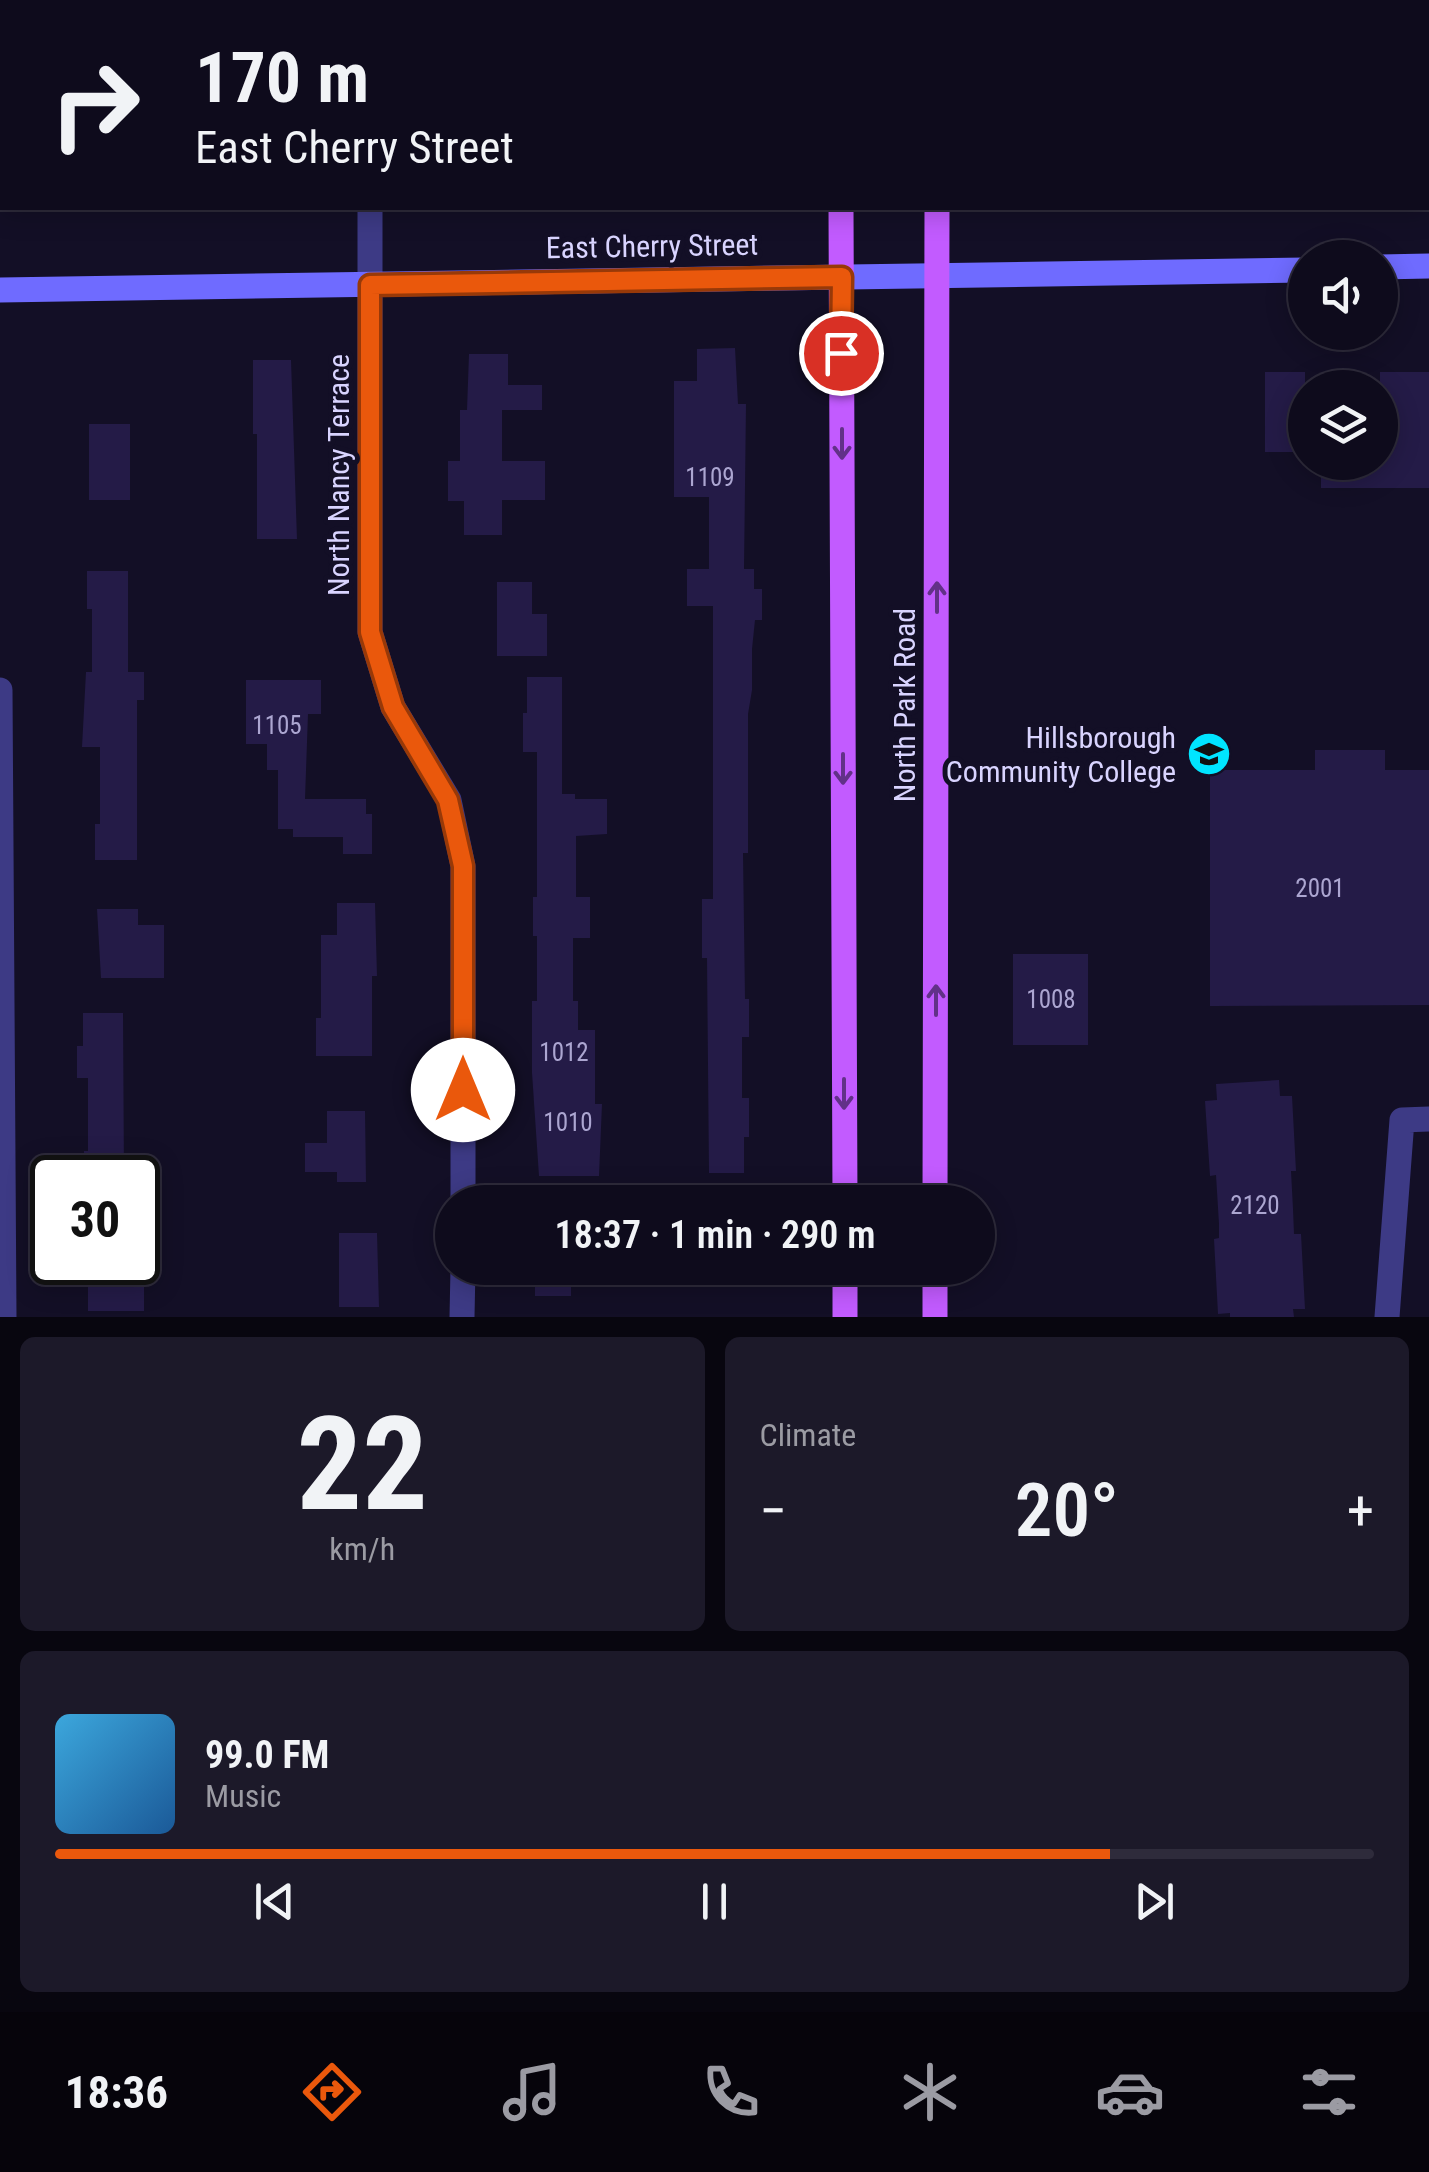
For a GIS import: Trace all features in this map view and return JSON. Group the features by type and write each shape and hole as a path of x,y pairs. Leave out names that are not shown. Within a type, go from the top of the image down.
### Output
{"main road":[{"name":"North Park Road","path":"841,210 845,1185"},
{"name":"North Park Road","path":"935,1185 937,210"},
{"path":"845,1285 845,1317"},
{"path":"935,1285 935,1317"}],"street":[{"name":"North Nancy Terrace","path":"370,210 370,632 393,707 448,800 463,866 463,1185"},
{"path":"1398,267 1429,266"},
{"name":"East Cherry Street","path":"0,290 1288,270"},
{"path":"0,690 4,1317"},
{"path":"1388,1317 1402,1120 1429,1119"},
{"path":"462,1285 462,1317"}],"building":[{"path":"735,348 738,404 746,404 744,569 754,569 754,589 762,589 762,620 755,620 752,649 748,853 743,853 749,1037 742,1037 742,1098 749,1098 749,1137 744,1137 744,1173 709,1173 707,958 702,958 702,899 713,899 713,606 687,606 687,569 709,569 709,497 674,497 674,381 697,381 697,349"},
{"path":"469,354 508,354 508,385 542,385 542,410 502,410 502,461 545,461 545,500 502,500 502,535 464,535 464,501 448,501 448,461 460,461 460,410 467,410"},
{"path":"253,360 291,360 297,539 257,539"},
{"path":"1265,372 1288,372 1288,452 1265,452"},
{"path":"1398,372 1429,372 1429,488 1321,488 1321,480 1398,480"},
{"path":"89,424 130,424 130,500 89,500"},
{"path":"87,571 128,571 128,672 144,672 144,700 137,700 137,860 95,860 95,824 100,824 100,747 82,747 86,672 92,672 92,609 87,609"},
{"path":"497,582 532,582 532,614 547,614 547,656 497,656"},
{"path":"527,677 562,677 562,794 575,794 575,799 607,799 607,834 576,836 576,897 590,897 590,938 573,938 573,1001 578,1001 578,1030 595,1030 595,1104 602,1104 599,1176 539,1176 532,1073 532,1001 537,1001 533,897 537,897 537,752 523,752"},
{"path":"246,680 321,680 321,714 308,714 305,799 366,799 366,814 372,814 372,854 343,854 343,837 293,837 293,829 278,829 278,770 267,770 267,744 246,744"},
{"path":"1315,750 1385,750 1385,770 1429,770 1429,1005 1210,1006 1210,770 1315,770"},
{"path":"337,903 375,903 377,976 372,976 372,1056 316,1056 316,1018 321,1018 321,935 337,935"},
{"path":"97,909 138,909 138,925 164,925 164,978 101,978"},
{"path":"1013,954 1088,954 1088,1045 1013,1045"},
{"path":"83,1013 123,1013 124,1155 84,1155 88,1151 88,1078 77,1078 77,1046 83,1046"},
{"path":"1279,1080 1280,1096 1292,1096 1294,1234 1301,1234 1305,1309 1293,1309 1294,1317 1230,1317 1230,1313 1218,1314 1214,1239 1219,1238 1219,1224 1216,1175 1210,1176 1205,1101 1217,1100 1216,1084"},
{"path":"327,1111 365,1111 366,1182 337,1182 337,1172 305,1172 305,1143 327,1143"},
{"path":"339,1233 377,1233 379,1307 339,1307"},
{"path":"88,1285 144,1285 144,1311 88,1311"},
{"path":"535,1285 571,1285 571,1296 535,1296"}],"place":[{"name":"Hillsborough Community College","path":"1209,754"}],"route":[{"path":"463,1090 463,866 448,800 393,707 370,632 370,285 842,277 841,353"}]}
